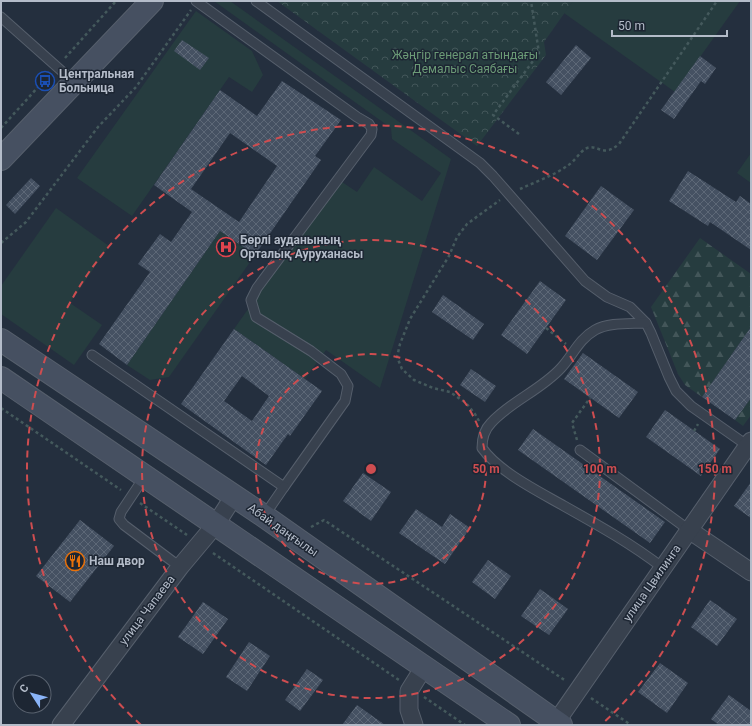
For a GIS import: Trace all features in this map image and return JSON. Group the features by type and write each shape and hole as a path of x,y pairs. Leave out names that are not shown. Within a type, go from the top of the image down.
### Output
{"street":[{"path":"3,153 152,1"},
{"name":"Абай даңғылы","path":"1,340 264,516 557,724"},
{"path":"1,378 509,725"},
{"name":"улица Цвилинга","path":"557,724 578,690 749,444"},
{"name":"улица Чапаева","path":"61,725 180,567 216,524 234,496"},
{"path":"689,530 751,572"},
{"path":"414,725 409,710 409,691 424,668"}],"lane":[{"path":"197,1 357,117 369,124 372,129 371,135 257,288 250,300 256,317 311,351 341,374 348,386 345,401 264,516"},
{"path":"256,1 480,163 585,281 607,297 630,307 646,323 676,391 691,406 749,444"},
{"path":"1,17 74,82"},
{"path":"646,323 608,326 597,329 587,335 555,374 491,422 484,432 482,448 486,454 520,481 626,541 663,568"},
{"path":"92,355 284,487"},
{"path":"580,450 689,530"},
{"path":"145,476 121,512 119,519 124,525 180,567"}],"path":[{"path":"1,243 26,222 98,127 136,87 197,1"},
{"path":"519,134 493,115 539,53 530,1"},
{"path":"546,328 574,349"},
{"path":"580,450 572,423 590,398"},
{"path":"1,408 465,725"},
{"path":"324,520 631,725"}],"green space":[{"path":"214,1 230,1 451,159 380,388 326,350 305,379 234,329 339,180 357,192 374,167 422,201 441,173 392,139 391,128"},
{"name":"Жәңгір генерал атындағы Демалыс Саябағы","path":"277,1 573,1 544,42 546,55 477,146"},
{"path":"573,1 740,1 675,92 564,13"},
{"path":"196,11 252,51 263,75 252,92 229,77 132,216 77,178"},
{"path":"751,153 751,183 737,173"},
{"path":"56,208 109,246 70,303 102,325 74,365 1,314 1,286"},
{"path":"220,231 255,255 169,377 150,380 127,365"},
{"path":"700,238 751,274 751,327 702,397 685,385 678,374 651,307"},
{"path":"751,398 751,415 743,426 735,420"}],"building":[{"path":"182,40 209,58 200,70 174,51"},
{"path":"576,45 591,58 561,95 546,82"},
{"path":"700,56 716,68 705,84 701,81 674,119 661,110"},
{"path":"282,81 341,120 315,156 321,160 255,255 220,231 127,365 99,344 150,272 138,264 160,234 171,242 192,212 154,185 220,90 257,116","holes":["230,133 277,166 239,222 191,189"]},
{"path":"688,171 736,202 740,196 751,204 751,250 710,222 708,226 669,201"},
{"path":"31,178 40,186 15,214 6,205"},
{"path":"601,186 634,210 597,260 565,236"},
{"path":"540,281 566,300 527,354 501,335"},
{"path":"443,295 484,324 473,340 432,312"},
{"path":"751,327 751,398 735,420 702,397"},
{"path":"234,329 322,391 290,436 288,434 266,465 181,404","holes":["242,376 269,396 252,421 224,401"]},
{"path":"583,353 638,392 619,418 564,379"},
{"path":"471,369 496,386 485,402 460,385"},
{"path":"665,410 720,449 701,476 646,437"},
{"path":"533,429 665,522 650,543 518,450"},
{"path":"363,473 391,492 371,521 343,501"},
{"path":"751,482 751,518 734,506"},
{"path":"416,509 442,527 450,514 470,528 445,564 399,533"},
{"name":"Наш двор","path":"80,520 114,546 70,602 36,576"},
{"path":"488,560 511,576 495,599 472,582"},
{"path":"540,589 568,609 549,635 521,616"},
{"path":"710,600 737,619 717,646 691,627"},
{"path":"203,602 228,619 203,654 178,637"},
{"path":"249,642 270,656 247,691 226,677"},
{"path":"660,663 688,683 667,713 638,692"},
{"path":"307,669 323,680 300,711 285,700"},
{"path":"729,695 751,711 751,725 719,725 711,719"},
{"path":"357,705 385,725 342,725"}],"place":[{"name":"Центральная Больница","path":"45,81"},
{"name":"Бөрлі ауданының Орталық Ауруханасы","path":"226,247"},
{"name":"Наш двор","path":"75,561"}]}
